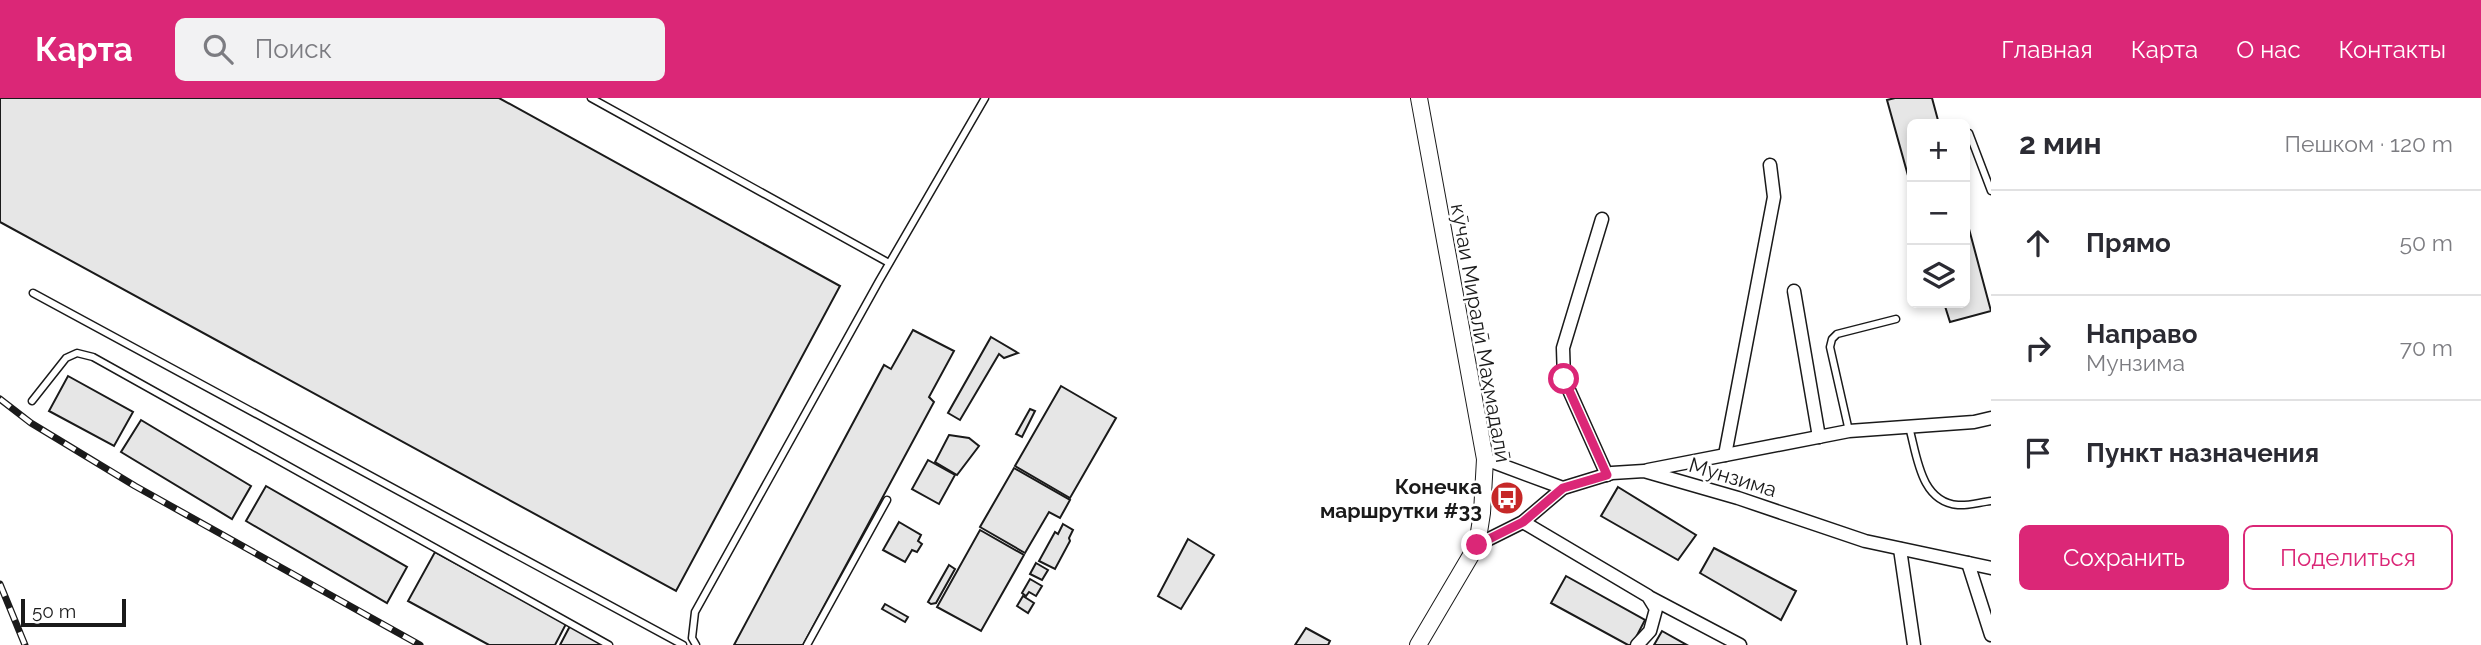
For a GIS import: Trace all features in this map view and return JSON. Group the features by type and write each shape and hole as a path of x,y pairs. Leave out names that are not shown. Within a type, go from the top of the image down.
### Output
{"street":[{"name":"кӯчаи Миралӣ Маҳмадалӣ","path":"1418,645 1477,545 1485,459 1419,98"},
{"path":"1725,455 1774,197 1770,165"},
{"path":"1602,219 1563,348 1564,379 1607,475"},
{"path":"1794,291 1819,437"},
{"path":"1644,471 1849,431 1974,422 1991,418"},
{"path":"1485,459 1563,488"},
{"name":"Мунзима","path":"1477,545 1523,522 1563,488 1607,475 1644,471 1738,498 1865,541 1991,568"},
{"path":"1523,522 1648,596 1740,645"},
{"path":"1900,549 1914,645"},
{"path":"1968,564 1991,635"},
{"path":"1637,645 1650,631 1656,609 1648,596"}],"lane":[{"path":"591,98 889,263"},
{"path":"696,645 692,638 695,612 889,263 985,98"},
{"path":"1970,136 1991,191"},
{"path":"33,293 683,645"},
{"path":"1849,431 1830,347 1832,339 1836,334 1896,319"},
{"path":"32,401 65,358 77,353 93,357 609,645"},
{"path":"1909,427 1925,485 1935,495 1956,505 1991,501"},
{"path":"807,645 887,500"}],"building":[{"path":"0,98 499,98 840,286 676,591 0,222"},
{"path":"1932,98 1938,119 1907,119 1907,172 1887,100"},
{"path":"1970,233 1991,311 1950,322 1946,308 1970,308"},
{"path":"913,330 954,351 929,397 934,402 803,645 734,645 884,365 891,369"},
{"path":"991,337 1018,353 1004,358 999,354 960,420 948,413"},
{"path":"68,376 133,412 114,446 49,411"},
{"path":"1061,386 1116,418 1070,498 1015,466"},
{"path":"1030,409 1035,411 1022,437 1016,434"},
{"path":"141,420 251,486 232,519 121,452"},
{"path":"949,435 969,438 979,446 957,475 935,462"},
{"path":"928,460 955,475 939,504 912,489"},
{"path":"1014,468 1070,500 1060,518 1049,512 1025,553 980,527"},
{"path":"266,486 407,567 387,603 246,521"},
{"path":"1618,487 1696,535 1678,560 1601,516"},
{"path":"899,522 921,535 918,541 922,544 917,552 912,550 905,562 883,550"},
{"path":"1063,524 1073,530 1055,569 1039,561 1055,532 1058,534"},
{"path":"980,530 1024,555 981,631 937,607"},
{"path":"1188,539 1214,555 1181,609 1158,596"},
{"path":"1714,548 1796,591 1781,620 1700,573"},
{"path":"435,552 566,624 555,645 489,645 408,601"},
{"path":"1036,563 1048,570 1042,580 1030,574"},
{"path":"949,565 955,569 936,603 931,604 928,602"},
{"path":"1566,576 1645,620 1632,645 1551,603"},
{"path":"1030,579 1042,586 1036,596 1029,592 1026,596 1022,593"},
{"path":"1023,596 1034,603 1028,613 1017,606"},
{"path":"885,604 908,617 905,622 882,609"},
{"path":"570,626 603,645 560,645"},
{"path":"1306,628 1330,641 1328,645 1295,645"},
{"path":"1662,631 1687,645 1654,645"}],"railway":[{"path":"0,399 31,423 135,486 420,645"},
{"path":"0,584 25,645"}],"place":[{"name":"Конечка маршрутки #33","path":"1507,498"}],"route":[{"path":"1477,545 1523,522 1563,488 1607,475 1564,379"}]}
